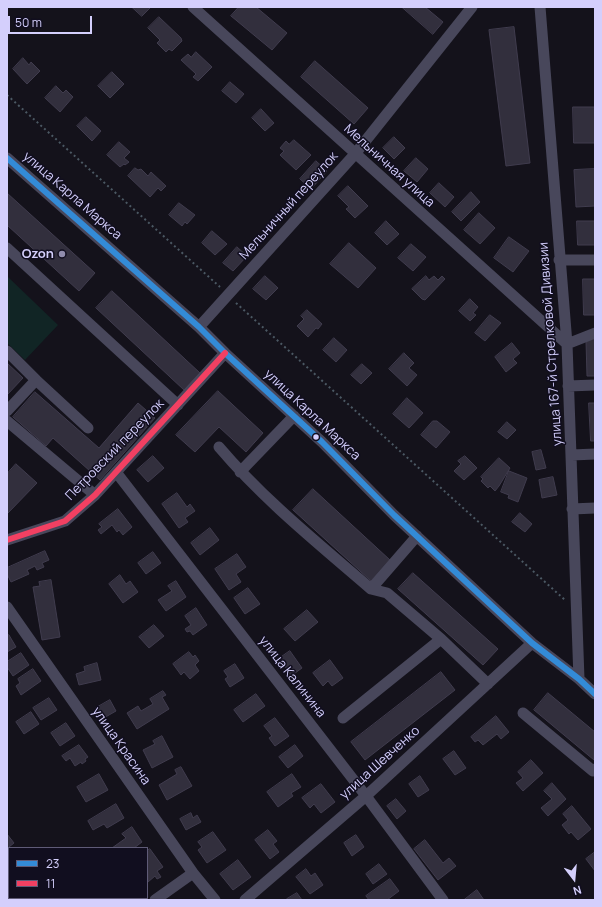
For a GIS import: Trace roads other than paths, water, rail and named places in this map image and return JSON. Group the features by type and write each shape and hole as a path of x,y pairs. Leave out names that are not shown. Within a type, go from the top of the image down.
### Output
{"street":[{"name":"Мельничная улица","path":"193,7 567,344"},
{"name":"Мельничный переулок","path":"199,327 355,154 472,7"},
{"name":"улица 167-й Стрелковой Дивизии","path":"540,7 567,344 579,679"},
{"name":"улица Карла Маркса","path":"8,160 199,327 225,353 322,442 394,515 532,643 579,679 595,694"},
{"path":"7,248 178,404"},
{"path":"560,260 595,260"},
{"path":"567,344 595,333"},
{"path":"7,351 88,428"},
{"name":"Петровский переулок","path":"7,540 65,521 95,495 225,353"},
{"path":"7,411 36,380"},
{"path":"568,386 595,385"},
{"path":"240,472 294,416"},
{"path":"7,421 95,495"},
{"path":"219,447 240,472 291,519 371,589 387,593 441,639 488,684"},
{"path":"572,455 595,454"},
{"name":"улица Калинина","path":"116,472 366,796 443,900"},
{"path":"572,509 595,508"},
{"path":"371,589 417,536"},
{"name":"улица Красина","path":"7,607 193,873 215,900"},
{"path":"343,718 441,639"},
{"name":"улица Шевченко","path":"245,900 366,796 532,643"},
{"path":"523,713 594,770"},
{"path":"155,900 193,873"}],"place":[{"name":"Ozon","path":"62,254"}]}
